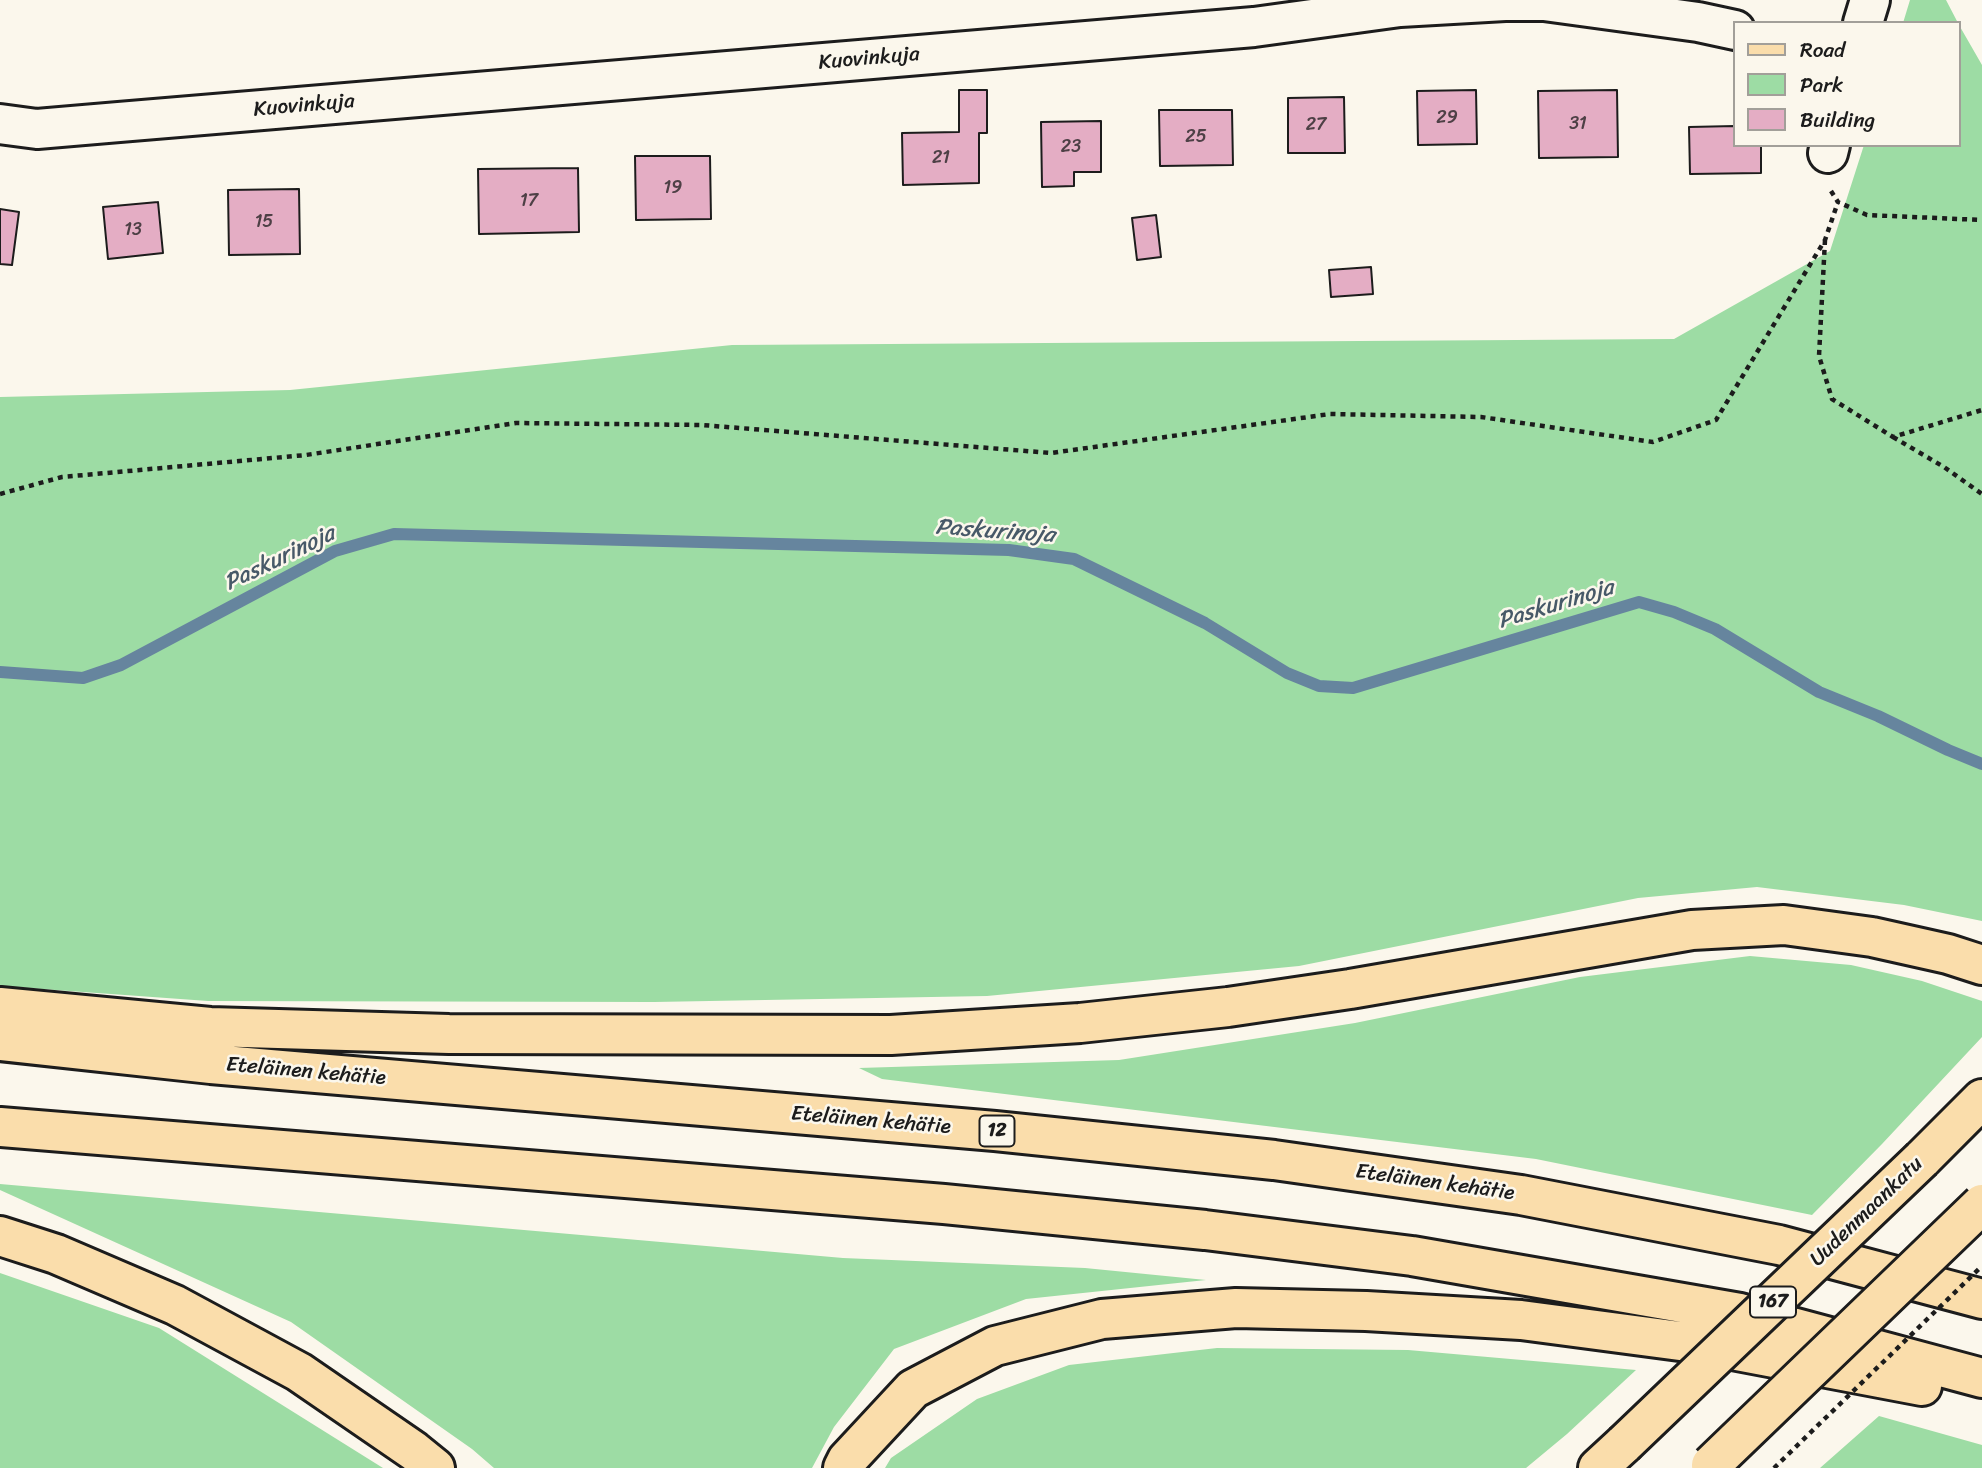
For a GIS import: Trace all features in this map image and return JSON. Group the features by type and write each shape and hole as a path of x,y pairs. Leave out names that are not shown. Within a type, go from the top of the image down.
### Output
{"main road":[{"path":"0,1007 237,1028 449,1034 891,1035 1080,1023 1228,1007 1350,989 1692,930 1784,925 1872,937 1948,954 1982,965"},
{"name":"Eteläinen kehätie","path":"0,1041 211,1064 995,1131 1274,1160 1521,1195 1779,1245 1982,1299"},
{"name":"Uudenmaankatu","path":"1611,1456 1922,1159 1982,1098"},
{"path":"0,1127 944,1204 1205,1230 1384,1252 1740,1313 1982,1378"},
{"path":"1709,1467 1982,1204"},
{"path":"0,1236 56,1254 175,1305 299,1372 435,1468"},
{"path":"843,1468 847,1460 913,1389 995,1346 1102,1319 1236,1308 1366,1311 1495,1319 1596,1330 1723,1348 1915,1384 1982,1402"}],"street":[{"path":"1864,21 1870,0"},
{"name":"Kuovinkuja","path":"0,124 37,129 1231,29 1400,7 1492,2 1544,1 1698,22 1734,30"}],"path":[{"path":"1829,149 1826,181 1838,202 1867,215 1982,220"},
{"path":"0,494 62,477 306,455 516,423 702,425 1051,453 1330,414 1481,417 1653,442 1716,420 1825,240 1838,202"},
{"path":"1825,240 1819,356 1832,399 1944,467 1982,494"},
{"path":"1893,437 1982,410"},
{"path":"1774,1468 1982,1266"}],"green space":[{"path":"1910,0 1946,0 1957,21 1904,21"},
{"path":"1961,28 1982,65 1982,921 1904,905 1757,887 1638,898 1299,966 987,996 654,1002 208,1001 0,986 0,397 290,390 732,345 1674,339 1830,251 1863,147 1961,147"},
{"path":"1750,956 1851,965 1922,981 1982,1001 1982,1037 1812,1215 1536,1159 882,1079 859,1068 1119,1060 1355,1023 1580,977"},
{"path":"0,1184 843,1258 1085,1268 1206,1280 1026,1299 894,1349 834,1427 812,1468 494,1468 472,1449 291,1322 0,1190"},
{"path":"0,1273 159,1328 383,1468 0,1468"},
{"path":"1217,1348 1408,1350 1636,1370 1526,1468 885,1468 891,1458 977,1399 1069,1365"},
{"path":"1879,1416 1982,1445 1982,1468 1820,1468"}],"building":[{"path":"959,90 987,90 987,133 979,133 979,183 903,185 902,133 959,132"},
{"path":"1476,90 1477,144 1418,145 1417,91"},
{"path":"1617,90 1618,157 1539,158 1538,91"},
{"path":"1344,97 1345,153 1288,153 1288,98"},
{"path":"1159,110 1232,110 1233,165 1160,166"},
{"path":"1101,121 1101,172 1074,172 1074,186 1042,187 1041,122"},
{"path":"1734,126 1734,147 1761,147 1761,173 1690,174 1689,127"},
{"path":"635,156 710,156 711,219 636,220"},
{"path":"578,168 579,232 479,234 478,169"},
{"path":"299,189 300,254 229,255 228,190"},
{"path":"158,202 163,253 108,259 103,207"},
{"path":"0,209 19,212 12,265 0,264"},
{"path":"1156,215 1161,257 1137,260 1132,218"},
{"path":"1371,267 1373,294 1331,297 1329,270"}],"waterway":[{"name":"Paskurinoja","path":"0,672 83,678 121,665 335,551 394,534 1009,550 1074,559 1205,623 1287,673 1319,686 1353,688 1639,602 1674,612 1715,629 1819,692 1982,764"}]}
